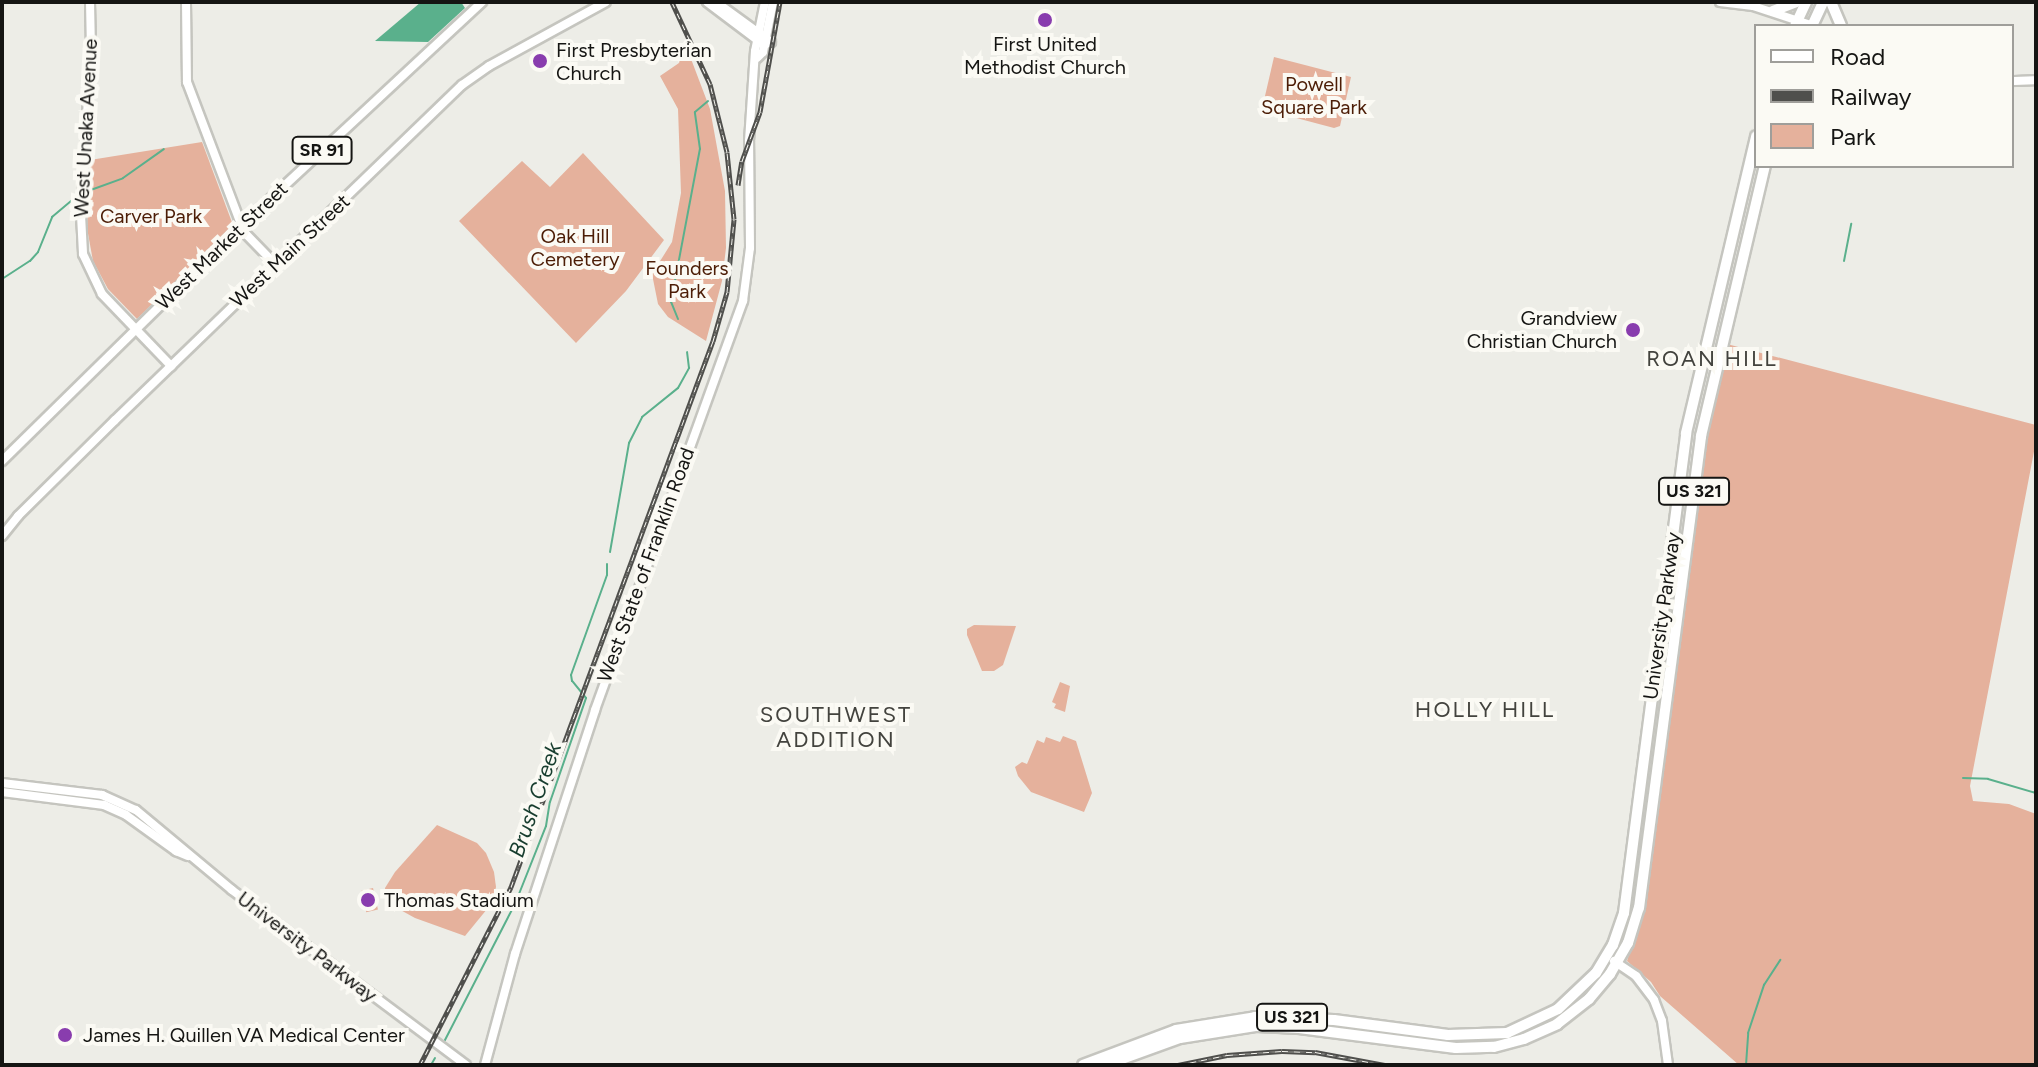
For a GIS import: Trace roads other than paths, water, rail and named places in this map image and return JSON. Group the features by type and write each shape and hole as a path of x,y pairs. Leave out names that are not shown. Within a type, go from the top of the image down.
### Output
{"highway":[{"path":"1773,11 1796,2"},
{"path":"1796,23 1806,2"},
{"path":"1814,24 1823,2"},
{"path":"1831,2 1840,24"},
{"name":"University Parkway","path":"1083,1065 1157,1035 1203,1024 1255,1017 1334,1020 1448,1035 1507,1033 1528,1026 1567,1002 1596,973 1607,956 1624,913 1686,433 1754,144"},
{"name":"University Parkway","path":"1105,1065 1180,1038 1257,1026 1299,1028 1456,1048 1494,1047 1542,1032 1573,1013 1618,963 1639,908 1701,436 1764,168"},
{"path":"1744,186 1759,190"},
{"path":"1721,281 1736,285"},
{"path":"1680,475 1696,477"},
{"path":"1647,729 1662,732"}],"main road":[{"name":"West Unaka Avenue","path":"90,2 91,48 81,237 90,274 102,294 171,366"},
{"path":"186,2 187,82 241,226 276,265"},
{"name":"West Market Street","path":"2,461 241,226 482,2"},
{"name":"West Main Street","path":"2,536 18,516 171,366 471,78 606,2"},
{"path":"707,2 761,39"},
{"path":"716,2 761,39"},
{"name":"West State of Franklin Road","path":"761,39 765,2"},
{"name":"West State of Franklin Road","path":"485,1065 515,954 595,710 743,301 750,248 749,141 757,58 773,2"},
{"path":"1720,2 1750,4 1796,23"},
{"path":"741,20 762,15"},
{"path":"2014,81 2036,80"},
{"name":"University Parkway","path":"2,783 81,791 116,800 150,820 189,856 466,1065"},
{"name":"University Parkway","path":"2,792 104,805 126,815 176,851 189,856"},
{"path":"1607,956 1636,976 1654,1000 1662,1021 1668,1065"}],"waterway":[{"name":"Brush Creek","path":"678,319 671,302 700,149 695,112 708,101"},
{"path":"88,191 123,178 164,149"},
{"path":"2,279 30,261 38,252 52,217 76,197"},
{"path":"1844,261 1851,224"},
{"name":"Brush Creek","path":"610,552 629,443 642,417 678,388 689,368 687,352"},
{"name":"Brush Creek","path":"445,1040 515,904 546,826 550,802 586,698 572,681 571,675 607,575 607,564"},
{"path":"1963,778 1988,779 2036,793"},
{"path":"1746,1065 1748,1033 1764,985 1780,960"},
{"name":"Brush Creek","path":"431,1065 435,1058"}],"railway":[{"path":"420,1065 511,887 713,341 727,292 734,219 727,152 710,84 672,2"},
{"path":"738,185 742,161 760,112 780,2"},
{"path":"1178,1065 1227,1055 1282,1051 1315,1052 1385,1065"}],"place":[{"name":"First United Methodist Church","path":"1045,20"},
{"name":"First Presbyterian Church","path":"540,61"},
{"name":"Grandview Christian Church","path":"1633,330"},
{"name":"Thomas Stadium","path":"368,900"},
{"name":"James H. Quillen VA Medical Center","path":"65,1035"}],"district":[{"name":"ROAN HILL","path":"1712,359"},
{"name":"HOLLY HILL","path":"1485,710"},
{"name":"SOUTHWEST ADDITION","path":"836,726"}],"park label":[{"name":"Powell Square Park","path":"1314,96"},
{"name":"Carver Park","path":"151,216"},
{"name":"Oak Hill Cemetery","path":"575,248"},
{"name":"Founders Park","path":"687,280"}]}
